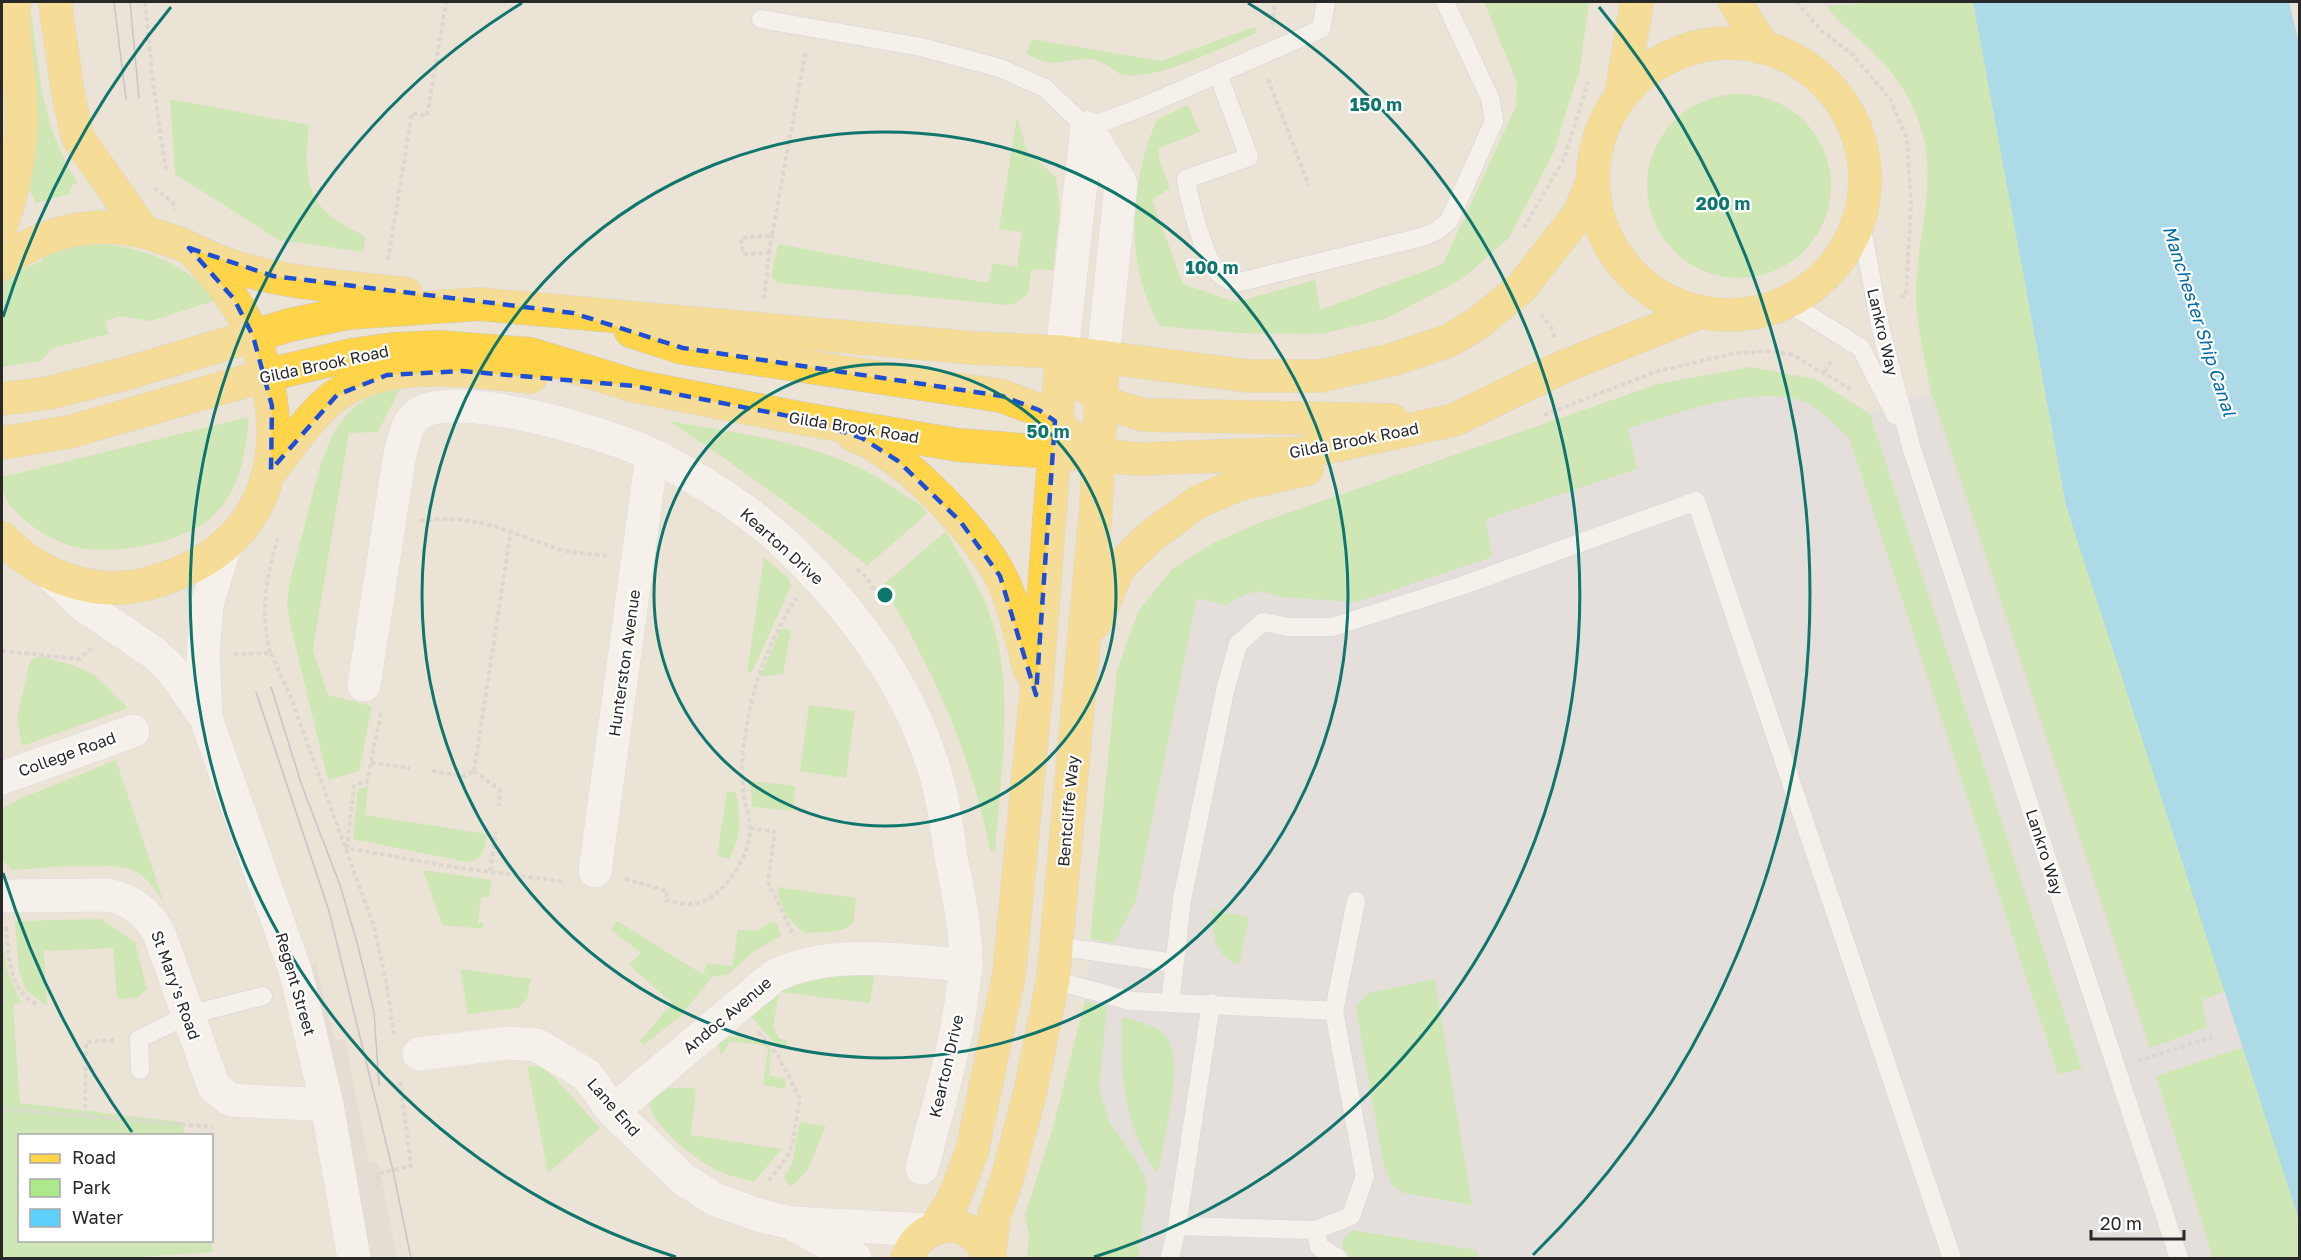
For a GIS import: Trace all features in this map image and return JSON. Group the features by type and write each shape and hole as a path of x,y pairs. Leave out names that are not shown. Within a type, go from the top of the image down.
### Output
{"main road":[{"path":"2,224 14,188 20,150 21,104 14,2"},
{"path":"55,2 68,93 78,138 143,231"},
{"path":"2,264 25,247 65,231 113,227 143,231 205,256 262,274 479,304 973,348 1062,352 1237,375 1320,376 1391,360 1448,341 1477,324 1521,288 1579,214 1592,182 1599,136 1621,95 1637,2"},
{"path":"1735,2 1763,47"},
{"path":"1592,182 1601,227 1623,266 1657,296 1698,313 1745,315 1789,303 1820,281 1845,252 1860,217 1866,181 1861,145 1847,111 1825,82 1797,60 1763,47 1724,43 1685,50 1650,68 1621,95"},
{"path":"7,547 51,575 75,583 97,587 143,585 182,574 225,546 248,520 263,493 271,471 274,436 267,375 253,336 228,291 189,248"},
{"path":"2,399 49,393 117,376 253,336 347,313 479,304"},
{"path":"573,313 683,348 1002,396 1021,401 1078,452"},
{"name":"Gilda Brook Road","path":"2,443 29,440 112,421 267,375 352,355 393,349 439,347 530,354 635,386 804,419 958,445 1078,452 1141,459 1302,453 1454,420 1565,366 1698,313"},
{"path":"1062,352 1084,385 1100,398 1114,406 1144,415 1454,420"},
{"name":"Bentcliffe Way","path":"988,1258 994,1216 1007,1179 1030,1093 1053,980 1077,708 1078,452 1062,352"},
{"name":"Bentcliffe Way","path":"907,1258 911,1247 932,1229 953,1202 972,1151 1010,975 1036,695 1078,452 1100,398 1103,357"},
{"path":"271,471 337,395 359,383 387,375 462,371 635,386"},
{"path":"804,419 862,438 898,461 960,521 1000,576 1015,614 1036,695"},
{"path":"1077,708 1097,615 1119,567 1151,536 1198,502 1237,485 1340,463 1454,420"},
{"path":"932,1229 947,1226 970,1233 979,1240 988,1258"}],"street":[{"path":"1062,352 1087,128"},
{"path":"1087,128 1121,184 1103,357"},
{"name":"Kearton Drive","path":"364,685 400,454 408,427 417,414 433,408 450,404 505,410 602,435 652,455 738,505 783,542 851,614 876,648 898,685 930,756 939,788 960,908 966,965 955,1042 922,1168"},
{"name":"Hunterston Avenue","path":"595,871 652,455"},
{"name":"Regent Street","path":"206,718 203,654 207,604 225,546"},
{"name":"Regent Street","path":"51,575 82,604 154,653 172,670 206,718 296,973 327,1105 354,1258"},
{"name":"College Road","path":"2,778 134,731"},
{"name":"St Mary's Road","path":"2,896 109,895 125,898 152,920 214,1087 231,1100 327,1105"},
{"name":"Andoc Avenue","path":"613,1111 774,976 795,965 855,959 966,965"},
{"name":"Lane End","path":"408,1055 509,1043 537,1045 587,1075 613,1111 683,1179 716,1200 742,1210 792,1223 932,1229"},
{"name":"Lane End","path":"792,1223 855,1258"}],"lane":[{"path":"761,20 921,47 1000,68 1045,88 1087,128 1321,29 1326,2"},
{"path":"1218,74 1250,157 1186,179 1188,195 1213,266 1221,276 1236,283 1422,237 1438,230 1449,221 1494,121 1490,98 1445,2"},
{"name":"Lankro Way","path":"1860,217 1880,327 1911,446 2179,1258"},
{"name":"Lankro Way","path":"1789,303 1861,348 1911,446"},
{"path":"1170,1003 1182,900 1225,691 1238,644 1263,622 1288,627 1332,627 1461,586 1696,501 1952,1258"},
{"path":"1177,1226 1316,1230 1351,1216 1365,1176 1334,1011 1356,902"},
{"path":"1056,946 1174,963"},
{"path":"1053,980 1131,1001 1211,1003 1334,1011"},
{"path":"140,1070 139,1039 188,1015 263,996"},
{"path":"1170,1258 1177,1226 1211,1003"},
{"path":"1316,1230 1319,1247 1338,1258"}],"path":[{"path":"145,2 166,170"},
{"path":"383,291 412,113 427,116 446,2"},
{"path":"1275,2 1266,75 1309,186"},
{"path":"1796,2 1822,31 1852,54 1890,99 1907,139 1911,202 1906,296"},
{"path":"760,329 769,253 809,29"},
{"path":"149,184 173,203 189,248"},
{"path":"769,253 743,254 741,238 772,235"},
{"path":"1521,288 1551,327 1579,403"},
{"path":"1534,418 1579,403 1655,372 1736,353 1771,351 1791,354 1825,372"},
{"path":"387,527 440,518 477,521 511,530 561,550 638,560"},
{"path":"474,771 511,530"},
{"path":"279,533 264,603 264,620 271,653 291,698 374,927 387,986 408,1055 411,1166 380,1173 375,1191"},
{"path":"347,848 593,886 595,871 667,891 666,900 695,904 719,891 735,872 746,851 750,828 741,777 743,745 754,684 777,629 814,573"},
{"path":"2,651 79,659 94,647"},
{"path":"203,654 271,653"},
{"path":"347,848 354,786 367,782 383,703 364,685"},
{"path":"371,763 410,768"},
{"path":"432,771 464,776 474,771"},
{"path":"474,771 500,790 499,806"},
{"path":"750,828 775,832 768,882 781,914 808,963"},
{"path":"490,871 496,832"},
{"path":"2,896 16,986 24,999 38,1005"},
{"path":"736,1007 777,1054 800,1098 793,1142 787,1157 777,1173 742,1210"},
{"path":"2149,1057 2212,1037"},
{"path":"85,1116 86,1042 139,1039"},
{"path":"2,1109 222,1128"}],"highlighted area":[{"path":"189,248 273,276 573,313 683,348 1002,396 1039,410 1055,421 1036,695 1000,576 960,521 898,461 862,438 804,419 635,386 462,371 387,375 337,395 271,470 272,406 253,336 234,299"}],"shaded area":[{"path":"1822,2 1973,2 2066,506 2299,1220 2299,1258 1027,1258 1029,1234 1025,1215 1053,1127 1085,1001 1117,670 1138,612 1172,569 1215,542 1259,523 1658,384 1750,367 1815,379 1870,414 1931,392 1920,334 1916,297 1929,192 1927,152 1917,115 1903,88 1885,64 1864,43 1842,26"},
{"path":"316,962 335,1040 345,1039 369,1162 378,1162 397,1258 371,1258 365,1240 308,964"}],"green space":[{"path":"1484,2 1589,2 1580,69 1553,154 1509,238 1462,279 1385,319 1321,334 1237,333 1160,326 1148,302 1140,277 1134,223 1136,196 1148,143 1157,119 1188,105 1200,132 1159,148 1159,158 1170,188 1152,200 1183,284 1236,302 1315,280 1320,310 1443,264 1516,106 1517,83"},
{"path":"1882,2 1973,2 2066,506 2226,991 2202,1000 2207,1027 2150,1048 1931,392 1916,298 1917,270 1927,192 1924,141 1917,116 1903,89 1886,66 1826,6"},
{"path":"25,17 32,17 41,82 50,122 66,162 77,182 71,187 70,194 36,203 25,181"},
{"path":"1254,27 1257,29 1256,33 1210,54 1172,68 1138,75 1121,74 1095,60 1078,59 1051,63 1026,54 1032,39 1161,61"},
{"path":"1739,94 1757,95 1774,101 1790,109 1804,121 1816,135 1824,151 1830,168 1830,204 1824,221 1816,237 1804,251 1790,263 1774,271 1757,277 1739,278 1721,277 1704,271 1688,263 1674,251 1662,237 1654,221 1648,204 1647,186 1648,168 1654,151 1662,135 1674,121 1688,109 1704,101 1721,95"},
{"path":"170,99 309,125 307,168 313,193 319,204 329,214 366,237 363,252 279,240 175,174"},
{"path":"1017,117 1028,153 1056,177 1060,209 1053,270 1031,270 1028,294 1016,303 1008,305 777,283 771,276 778,244 988,283 993,263 1017,267 1022,232 999,229"},
{"path":"88,243 123,247 158,257 190,275 214,301 150,321 120,316 105,321 109,334 53,348 41,361 2,367 2,284 16,273 42,261 40,254"},
{"path":"1750,367 1815,379 1870,414 2082,1069 2058,1074 1849,438 1815,408 1802,401 1782,397 1738,398 1628,428 1637,469 1486,519 1492,557 1357,602 1280,597 1261,591 1246,594 1226,605 1197,598 1136,900 1114,943 1090,939 1117,670 1138,612 1172,569 1215,542 1259,523 1658,384"},
{"path":"401,387 378,432 349,433 313,650 328,695 372,706 359,771 328,780 290,624 287,602 289,585 321,465 336,429 347,414 361,402 379,393"},
{"path":"249,417 241,467 226,501 206,522 190,531 154,544 115,549 73,547 39,531 27,522 12,508 3,491 2,477"},
{"path":"669,421 770,439 845,461 875,476 922,506 927,514 867,566 795,509"},
{"path":"946,531 985,601 998,641 1005,701 1003,763 995,853 990,850 972,779 948,713 918,649 883,585"},
{"path":"764,557 788,578 791,586 752,672 747,672"},
{"path":"781,629 791,630 783,674 760,677"},
{"path":"40,656 75,666 96,676 128,708 22,746 17,718 30,661"},
{"path":"809,705 855,711 846,778 800,771"},
{"path":"116,760 164,903 145,879 137,872 127,868 96,866 12,870 2,860 2,809 19,799"},
{"path":"750,781 796,786 792,811 752,807"},
{"path":"368,786 365,815 487,834 482,853 477,859 467,862 353,839 358,789"},
{"path":"727,791 736,792 739,818 737,842 729,859 717,856"},
{"path":"423,870 492,880 489,897 481,897 478,922 484,923 483,929 442,925"},
{"path":"777,887 856,898 853,922 845,929 805,933 786,913"},
{"path":"1212,910 1249,917 1239,965 1230,961 1219,950 1214,936"},
{"path":"101,919 135,942 147,989 137,998 117,999 113,948 44,951 47,1006 26,990 19,972 15,921"},
{"path":"617,921 704,975 706,963 732,966 738,930 760,930 770,922 777,923 782,935 753,952 729,974 712,977 681,1016 644,1045 640,1041 672,1003 629,965 641,953 611,930"},
{"path":"2,937 7,970 21,1003 13,1004 20,1103 182,1122 185,1134 18,1134 18,1242 210,1242 213,1252 129,1258 2,1258"},
{"path":"460,969 531,979 527,999 518,1008 468,1014"},
{"path":"875,972 870,1003 779,992 773,1026 779,1038 788,1041 784,1048 780,1049 747,1012 793,978"},
{"path":"1435,979 1472,1205 1404,1193 1392,1185 1384,1166 1357,1015 1357,1004 1369,993"},
{"path":"1085,1001 1107,1007 1099,1088 1110,1123 1143,1173 1147,1189 1138,1258 1027,1258 1029,1234 1025,1215 1053,1127"},
{"path":"1122,1017 1158,1030 1167,1038 1172,1049 1174,1081 1172,1099 1160,1165 1156,1172 1145,1155 1130,1117 1123,1077"},
{"path":"720,1034 763,1042 771,1050 769,1075 786,1079 785,1089 763,1085 768,1049 762,1045 730,1041 721,1056 718,1044"},
{"path":"2243,1047 2299,1220 2299,1258 2213,1258 2156,1076"},
{"path":"527,1066 545,1067 600,1128 548,1173"},
{"path":"662,1088 696,1088 691,1135 782,1149 754,1182 713,1168 679,1144 653,1114 649,1104"},
{"path":"800,1122 826,1126 807,1171 791,1187 784,1177 792,1164"},
{"path":"1352,1230 1476,1250 1479,1258 1353,1258 1343,1253 1342,1241"}],"water":[{"name":"Manchester Ship Canal","path":"1973,2 2289,2 2300,47 2299,1220 2066,506"}],"tram line":[{"path":"114,2 126,99"},
{"path":"130,2 139,98"},
{"path":"271,687 302,786 340,885 358,946 374,1012 379,1085"},
{"path":"256,692 329,911 393,1171 411,1258"}]}
